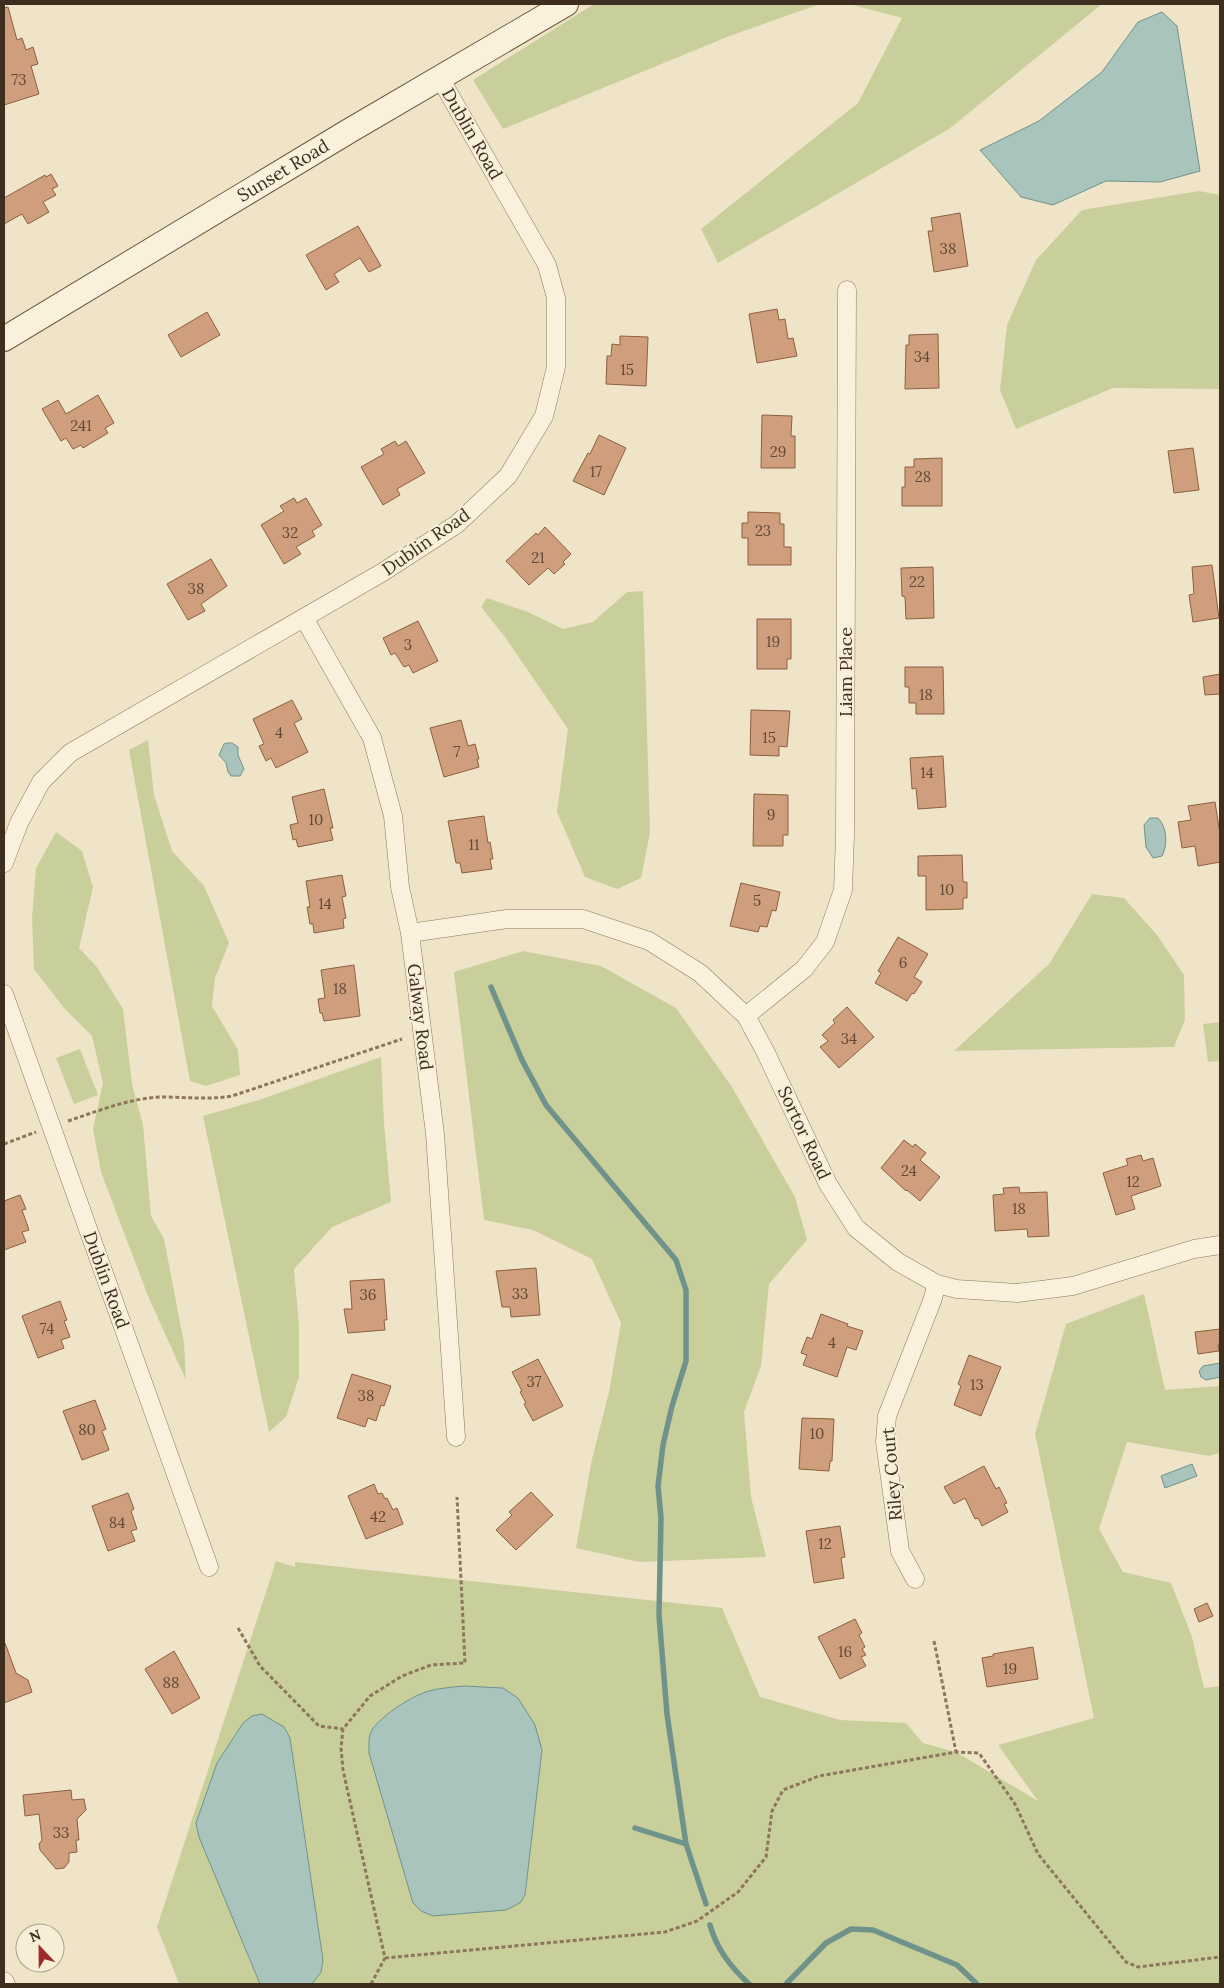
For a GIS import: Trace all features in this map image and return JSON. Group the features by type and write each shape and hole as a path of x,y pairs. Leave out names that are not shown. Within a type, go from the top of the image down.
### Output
{"street":[{"name":"Sunset Road","path":"4,339 566,4"},
{"name":"Dublin Road","path":"4,864 19,823 41,782 70,753 383,572 457,524 508,476 544,416 556,367 556,298 547,265 440,78"},
{"name":"Liam Place","path":"746,1016 804,969 825,942 843,890 845,835 847,290"},
{"name":"Galway Road","path":"304,618 372,738 393,816 400,887 410,933 435,1134 456,1437"},
{"name":"Sortor Road","path":"410,933 507,919 583,920 650,941 700,973 746,1016 766,1051 828,1184 856,1228 898,1262 937,1284 957,1289 1017,1293 1073,1286 1194,1249 1220,1246"},
{"name":"Dublin Road","path":"4,994 209,1566"},
{"name":"Riley Court","path":"915,1578 900,1551 885,1442 886,1425 887,1416 937,1284"}],"path":[{"path":"62,1122 120,1104 144,1099 232,1096 402,1038"},
{"path":"4,1144 39,1131"},
{"path":"371,1984 384,1958 343,1770 341,1748 343,1729 370,1696 402,1676 431,1665 465,1663 457,1497"},
{"path":"238,1628 260,1666 319,1726 343,1729"},
{"path":"934,1641 956,1752"},
{"path":"384,1958 665,1932 696,1921 738,1892 766,1857 772,1811 783,1790 819,1776 956,1752 979,1753 1015,1804 1038,1854 1126,1962 1138,1967 1220,1957"}],"green space":[{"path":"594,4 820,4 727,37 503,129 473,80"},
{"path":"849,4 1102,4 949,129 718,263 701,229 858,103 902,18"},
{"path":"1199,191 1220,195 1220,389 1113,388 1016,429 1000,390 1007,325 1036,260 1082,210"},
{"path":"643,591 650,833 641,878 617,889 585,877 557,812 568,729 505,637 481,607 487,598 528,612 563,629 593,622 627,592"},
{"path":"148,740 154,795 172,851 204,886 229,943 215,978 212,1006 238,1050 240,1075 206,1086 190,1081 129,750"},
{"path":"56,832 82,851 93,887 79,948 96,966 123,1009 132,1084 143,1125 151,1216 164,1239 184,1343 186,1380 148,1296 101,1172 93,1129 103,1083 92,1036 64,1008 34,969 32,917 36,868"},
{"path":"1092,894 1124,898 1157,935 1184,975 1185,1020 1174,1047 954,1051 1049,964"},
{"path":"523,951 601,966 676,1008 732,1087 795,1197 807,1240 769,1284 761,1366 744,1412 751,1497 766,1557 639,1562 576,1548 592,1459 609,1392 621,1323 592,1259 533,1230 484,1220 454,972"},
{"path":"1220,1022 1220,1061 1208,1062 1203,1024"},
{"path":"80,1049 98,1095 74,1104 56,1058"},
{"path":"381,1057 384,1123 391,1202 332,1227 294,1269 299,1326 299,1377 286,1417 269,1432 203,1116 259,1100"},
{"path":"1144,1294 1165,1390 1220,1386 1220,1453 1209,1456 1127,1442 1099,1529 1123,1572 1171,1583 1192,1637 1204,1688 1220,1686 1220,1984 179,1984 157,1927 276,1561 295,1567 295,1562 722,1608 760,1697 840,1720 906,1723 923,1743 956,1752 1038,1801 998,1745 1094,1718 1035,1434 1066,1324"}],"water":[{"path":"1162,12 1177,26 1200,171 1160,182 1106,181 1053,205 1021,197 980,150 1039,121 1102,72 1138,22"},
{"path":"232,743 238,747 238,755 244,769 240,776 231,776 226,763 219,755 224,744"},
{"path":"1150,818 1158,818 1166,836 1162,856 1153,858 1146,847 1144,825"},
{"path":"1220,1363 1220,1377 1206,1380 1201,1377 1199,1371 1203,1366"},
{"path":"1192,1464 1197,1476 1165,1488 1161,1476"},
{"path":"464,1686 503,1688 518,1698 535,1725 542,1750 525,1895 520,1903 506,1910 433,1916 421,1911 413,1903 369,1753 369,1738 372,1730 383,1718 407,1701 429,1691"},
{"path":"262,1714 284,1727 290,1738 323,1960 321,1972 312,1984 260,1984 199,1837 196,1823 217,1763 243,1723 252,1716"}],"building":[{"path":"8,7 17,40 22,38 26,50 33,47 38,64 31,66 39,94 4,105 4,8"},
{"path":"51,174 58,186 52,189 56,195 43,202 49,212 28,224 22,214 4,224 4,198 45,175 46,177"},
{"path":"960,213 968,266 934,272 928,231 933,231 931,218"},
{"path":"358,226 381,266 369,272 360,258 334,274 339,282 326,290 306,255"},
{"path":"777,309 779,320 785,319 788,339 793,338 797,356 757,363 749,314"},
{"path":"207,312 220,335 181,357 168,335"},
{"path":"938,334 939,388 905,389 906,345 909,345 909,335"},
{"path":"620,336 648,337 646,386 606,384 607,356 611,356 612,344 620,345"},
{"path":"98,395 114,423 105,428 108,433 83,448 81,445 73,449 66,438 61,441 42,409 58,400 66,414"},
{"path":"762,415 792,416 791,436 795,436 795,468 761,468"},
{"path":"599,435 626,448 604,495 573,481 588,453 590,454"},
{"path":"395,441 398,446 406,441 425,473 397,489 400,495 383,505 361,467 384,454 381,449"},
{"path":"1193,448 1199,490 1174,493 1168,451"},
{"path":"942,458 942,506 902,506 902,487 905,487 905,467 914,467 914,459"},
{"path":"294,498 297,503 306,498 322,525 312,531 315,536 296,547 301,554 284,564 261,525 284,511 280,506"},
{"path":"748,512 780,513 780,524 784,524 784,547 791,547 791,565 748,565 748,538 742,538 742,523 748,523"},
{"path":"545,527 571,554 563,562 565,564 554,574 548,568 529,585 506,561"},
{"path":"211,559 227,586 201,604 205,611 188,620 167,584"},
{"path":"1212,565 1219,618 1193,622 1189,595 1194,594 1192,567"},
{"path":"933,567 934,618 906,619 905,597 902,596 901,568"},
{"path":"757,619 791,619 791,659 787,659 787,669 757,669"},
{"path":"418,621 438,661 413,673 409,665 404,667 395,653 391,655 383,638"},
{"path":"905,667 943,667 944,714 916,714 916,703 909,703 909,687 905,687"},
{"path":"1220,674 1220,694 1205,695 1203,677"},
{"path":"292,700 302,719 294,723 308,752 276,768 271,758 266,761 259,746 264,744 253,719"},
{"path":"751,710 790,711 787,747 779,746 779,756 750,755"},
{"path":"461,720 468,746 475,744 479,767 444,777 430,728"},
{"path":"943,756 946,807 918,809 916,788 912,789 910,758"},
{"path":"324,789 333,828 330,828 333,840 298,847 296,839 293,840 290,825 298,823 292,797"},
{"path":"754,794 788,795 788,835 783,835 783,846 753,846"},
{"path":"1215,802 1220,834 1220,862 1198,866 1195,846 1182,848 1178,822 1191,820 1188,806"},
{"path":"484,816 488,843 490,842 493,859 490,859 492,869 462,873 460,863 456,863 448,821"},
{"path":"962,855 963,882 967,882 967,898 963,898 963,909 926,910 926,876 918,876 918,856"},
{"path":"342,875 346,896 342,897 346,918 343,919 344,928 314,933 313,924 310,924 307,907 310,907 306,881"},
{"path":"741,883 780,892 776,911 772,910 767,927 760,926 758,932 730,926"},
{"path":"898,937 928,954 914,977 922,982 907,1001 875,983 881,973 878,971"},
{"path":"354,965 360,1016 324,1021 322,1013 320,1013 318,999 325,998 321,970"},
{"path":"847,1007 874,1037 839,1068 820,1047 828,1041 822,1035 835,1023 833,1020"},
{"path":"904,1140 913,1147 915,1144 926,1153 920,1160 940,1177 920,1201 881,1168"},
{"path":"1141,1155 1143,1161 1153,1158 1161,1186 1131,1196 1135,1209 1116,1215 1103,1173 1128,1165 1126,1159"},
{"path":"1019,1187 1020,1193 1047,1192 1049,1236 1028,1237 1027,1229 995,1231 993,1195 1004,1194 1003,1188"},
{"path":"20,1195 26,1209 22,1210 29,1230 22,1232 26,1242 4,1250 4,1201"},
{"path":"536,1268 540,1315 511,1317 510,1307 502,1307 496,1271"},
{"path":"384,1279 387,1320 384,1320 385,1330 348,1333 344,1309 352,1309 350,1281"},
{"path":"60,1301 67,1320 64,1321 70,1337 61,1340 64,1348 38,1358 22,1316"},
{"path":"821,1314 863,1331 856,1350 847,1347 837,1377 803,1365 807,1355 801,1353 807,1337 812,1339"},
{"path":"1220,1329 1219,1351 1198,1354 1195,1332"},
{"path":"969,1355 1001,1367 981,1416 954,1405 961,1386 958,1384"},
{"path":"538,1359 563,1406 533,1421 524,1404 526,1403 520,1392 522,1391 512,1372"},
{"path":"352,1374 391,1386 384,1406 381,1405 376,1421 368,1418 365,1427 337,1418"},
{"path":"95,1400 106,1429 102,1431 109,1450 82,1460 63,1411"},
{"path":"802,1418 834,1419 832,1461 830,1461 829,1471 799,1469"},
{"path":"984,1466 996,1489 999,1487 1007,1503 1004,1504 1008,1512 982,1526 978,1518 975,1519 965,1498 954,1504 944,1487"},
{"path":"374,1484 378,1494 382,1493 385,1499 387,1498 393,1510 397,1508 403,1524 366,1539 348,1496"},
{"path":"531,1492 553,1515 516,1550 496,1530 512,1515 509,1512"},
{"path":"128,1493 134,1509 131,1511 137,1529 131,1531 135,1541 108,1551 92,1506"},
{"path":"840,1526 845,1557 841,1558 844,1578 814,1583 806,1531"},
{"path":"1207,1603 1213,1616 1199,1622 1194,1609"},
{"path":"855,1619 862,1633 859,1635 865,1647 862,1649 866,1655 861,1657 866,1666 840,1679 818,1637"},
{"path":"4,1644 16,1673 28,1680 32,1692 4,1703"},
{"path":"1033,1647 1038,1679 987,1687 982,1658 993,1656 993,1654"},
{"path":"174,1651 200,1698 172,1714 145,1669"},
{"path":"71,1790 72,1800 84,1799 86,1810 77,1819 79,1840 76,1840 77,1852 69,1853 69,1862 64,1868 56,1869 40,1850 39,1844 42,1840 39,1814 25,1816 23,1795"}],"waterway":[{"path":"491,987 522,1060 546,1105 676,1260 686,1290 686,1361 672,1406 663,1445 658,1486 661,1518 659,1615 667,1714 686,1844 706,1904"},
{"path":"635,1828 686,1844"},
{"path":"710,1925 725,1958 749,1984"},
{"path":"786,1984 826,1943 851,1929 873,1930 957,1965 977,1984"}]}
